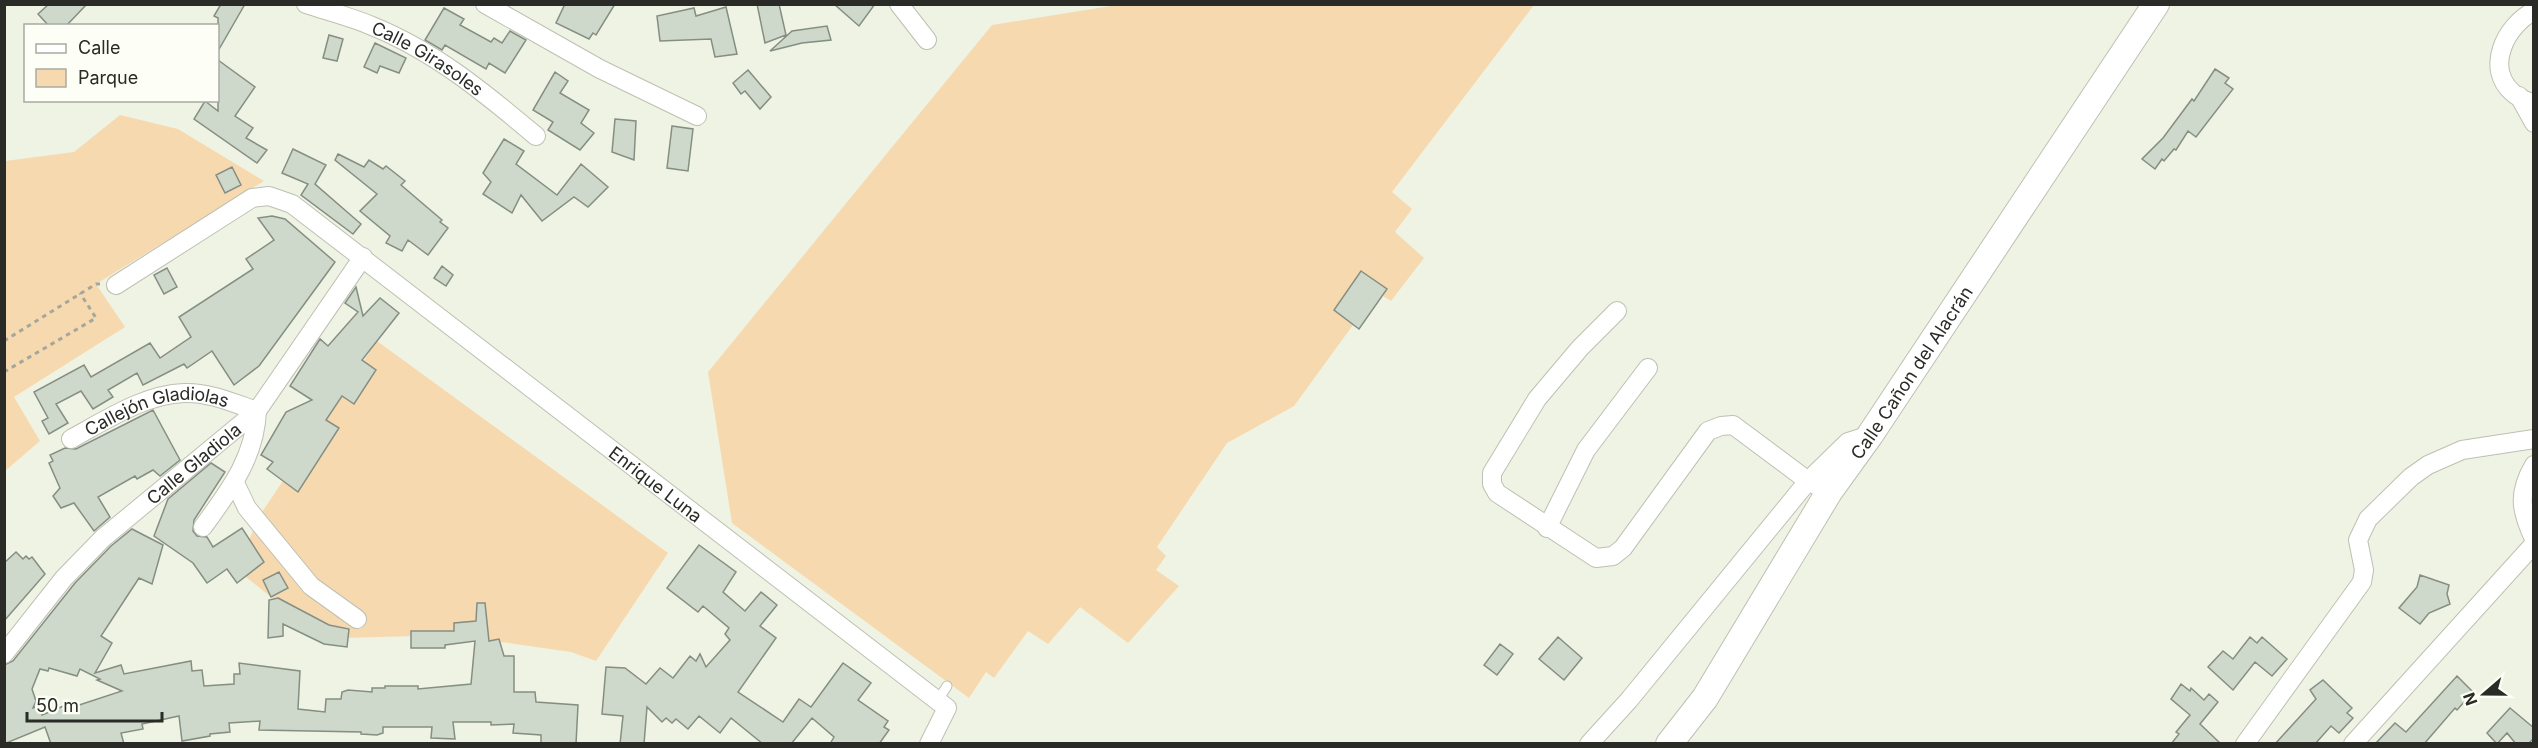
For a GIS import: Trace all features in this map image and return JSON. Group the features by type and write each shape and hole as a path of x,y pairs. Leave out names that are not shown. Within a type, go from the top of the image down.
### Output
{"main road":[{"name":"Calle Cañon del Alacrán","path":"1669,744 1705,698 1818,487 1870,435 2156,4"}],"street":[{"name":"Calle Girasoles","path":"306,4 372,26 434,57 471,82 536,136"},
{"path":"486,4 600,69 698,116"},
{"path":"899,4 927,40"},
{"path":"2534,11 2521,17 2505,37 2499,57 2501,75 2512,93 2526,100 2534,123"},
{"name":"Enrique Luna","path":"116,285 252,198 269,196 292,204 944,698 929,744"},
{"name":"Calle Gladiola","path":"4,654 64,578 103,538 257,411 363,257"},
{"path":"1589,744 1818,487 1733,425 1720,426 1708,431 1623,548 1613,556 1596,558 1497,493 1492,484 1492,473 1538,399 1580,348 1617,311"},
{"path":"1548,528 1587,450 1648,368"},
{"name":"Callejón Gladiolas","path":"71,439 114,416 152,400 183,393 212,396 257,411 252,446 235,483 203,527"},
{"path":"2245,744 2362,582 2364,570 2358,540 2368,519 2411,477 2428,465 2462,450 2534,439"},
{"path":"2534,465 2522,497 2522,514 2534,539"},
{"path":"235,483 247,508 311,586 357,619"},
{"path":"2353,744 2534,544"}],"path":[{"path":"4,341 96,284"},
{"path":"4,372 96,318 81,293"}],"green space":[{"path":"1123,4 1534,5 1392,192 1412,209 1395,232 1424,258 1391,301 1377,292 1294,406 1227,443 1157,547 1166,556 1156,570 1179,586 1128,643 1080,607 1048,644 1028,631 994,678 986,672 969,698 732,523 708,372 992,25"},
{"path":"120,115 178,129 264,181 96,284 125,327 14,397 40,441 5,471 5,161 74,152"},
{"path":"377,341 668,553 596,661 571,652 451,635 344,638 271,597 236,569 260,515"}],"building":[{"path":"49,4 87,4 68,24 47,24 38,14"},
{"path":"221,4 245,4 219,49 219,24 218,18 214,16"},
{"path":"565,4 615,4 596,35 593,33 589,39 556,23"},
{"path":"757,4 779,4 786,35 765,43"},
{"path":"834,4 875,4 859,26"},
{"path":"726,7 737,54 715,57 711,39 660,41 657,16 694,8 696,16"},
{"path":"444,8 464,19 460,25 491,42 494,38 502,43 510,31 526,40 505,73 489,63 486,69 445,45 442,50 425,40"},
{"path":"827,26 831,40 802,43 770,51 792,31"},
{"path":"329,35 343,39 337,61 323,58"},
{"path":"375,43 406,58 399,73 380,66 377,73 364,67"},
{"path":"219,61 255,87 235,116 253,128 246,138 267,150 257,163 194,119 204,102 218,111"},
{"path":"2215,69 2229,78 2225,83 2233,89 2196,137 2188,131 2176,150 2174,149 2164,161 2162,159 2155,169 2142,159 2163,138 2192,99 2194,101"},
{"path":"748,70 771,97 760,109 745,91 741,94 733,83"},
{"path":"555,72 568,81 560,93 589,110 581,123 594,133 580,150 548,130 553,122 533,110"},
{"path":"615,119 636,121 634,160 612,152"},
{"path":"672,126 693,129 688,171 667,168"},
{"path":"504,139 524,151 516,164 557,195 581,164 608,187 588,207 574,197 542,221 521,195 512,213 483,194 491,182 483,173"},
{"path":"293,149 326,165 315,184 361,224 353,234 301,195 308,184 282,173"},
{"path":"338,154 364,167 369,160 383,169 386,166 405,181 401,185 442,220 440,222 448,228 428,255 408,240 402,251 386,243 390,236 360,211 377,194 335,160"},
{"path":"232,167 241,185 225,193 216,175"},
{"path":"272,216 285,219 335,262 259,366 234,385 212,351 187,368 184,364 143,385 137,373 108,390 113,397 93,409 81,391 56,404 68,423 49,434 42,421 48,418 34,392 84,365 91,377 150,343 160,358 191,337 179,317 253,269 246,259 274,240 258,218"},
{"path":"442,266 453,275 446,286 434,278"},
{"path":"167,268 177,287 164,294 154,275"},
{"path":"1361,271 1387,289 1359,329 1334,310"},
{"path":"356,287 363,316 380,298 399,313 362,360 376,370 354,404 342,396 326,420 339,428 298,492 267,469 273,462 261,455 286,412 312,400 290,386 320,339 328,346 358,312 345,303"},
{"path":"153,410 180,460 160,476 153,470 137,479 135,476 98,497 110,517 94,531 74,503 61,508 53,496 60,488 49,463 53,461 50,455 65,448 76,449"},
{"path":"211,463 225,472 194,520 193,531 197,536 207,537 213,547 242,528 264,562 237,583 227,569 207,583 193,563 154,536 168,499"},
{"path":"132,529 163,545 152,584 139,578 101,636 112,643 95,673 121,665 124,674 191,661 192,671 202,670 204,686 234,684 234,674 240,674 239,663 300,671 298,709 325,712 326,699 341,699 342,692 348,690 372,692 372,688 385,688 385,686 418,686 418,689 471,684 475,641 445,645 445,648 411,648 411,631 454,631 454,623 476,621 477,603 485,603 489,641 499,639 504,656 514,656 514,692 535,692 536,702 578,705 576,744 541,744 541,735 513,733 514,724 491,725 491,722 453,722 455,739 431,738 432,727 383,727 383,733 377,735 361,734 361,732 259,730 260,721 229,723 230,732 182,741 179,716 142,724 143,729 121,733 124,744 51,744 45,727 4,744 4,665 13,661 75,583 111,546","holes":["49,668 77,676 80,669 100,679 97,680 122,691 64,710 66,705 42,715 38,706 33,708 36,701 32,689 40,669 48,671"]},
{"path":"699,545 736,572 723,592 745,611 761,592 777,605 760,626 776,638 738,692 783,722 799,699 811,707 843,663 871,683 858,700 888,721 884,727 889,730 879,744 830,744 834,737 812,718 791,744 763,744 731,718 720,733 699,716 688,729 676,719 672,723 666,718 662,722 647,707 644,744 620,744 623,716 602,714 606,667 625,668 646,684 660,668 673,678 690,656 696,661 700,654 706,667 730,640 725,634 729,628 703,606 698,612 667,588"},
{"path":"16,552 23,559 26,556 29,559 32,557 45,574 4,621 4,563"},
{"path":"279,572 288,588 271,597 263,580"},
{"path":"2420,575 2449,585 2447,594 2450,604 2429,613 2420,624 2399,608 2417,587"},
{"path":"278,598 329,625 349,629 347,647 324,644 283,624 283,636 268,638 269,600"},
{"path":"1558,637 1582,658 1564,680 1539,659"},
{"path":"2250,637 2257,643 2262,637 2287,659 2272,676 2255,662 2233,690 2208,667 2223,651 2233,659"},
{"path":"1500,644 1513,654 1497,675 1484,665"},
{"path":"2457,676 2473,692 2457,710 2455,708 2424,744 2375,744 2395,723 2406,732"},
{"path":"2323,680 2352,708 2347,713 2353,718 2339,733 2331,726 2315,744 2275,744 2316,699 2310,690"},
{"path":"2181,684 2190,691 2191,688 2204,700 2209,694 2218,702 2200,724 2221,744 2171,744 2179,734 2176,732 2190,715 2171,699"},
{"path":"2510,708 2534,728 2534,738 2528,744 2516,744 2507,733 2497,744 2487,733"}]}
